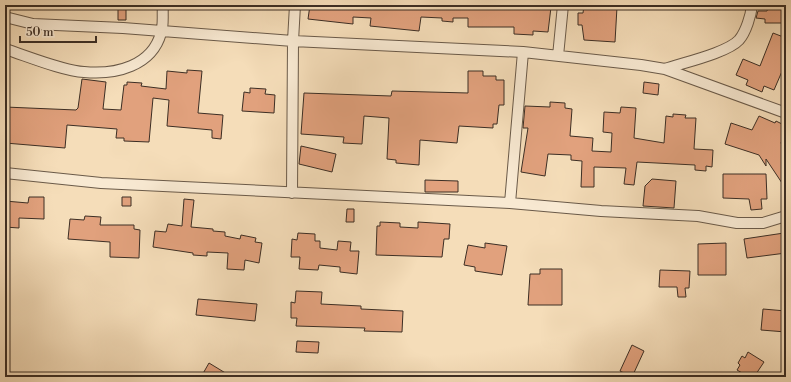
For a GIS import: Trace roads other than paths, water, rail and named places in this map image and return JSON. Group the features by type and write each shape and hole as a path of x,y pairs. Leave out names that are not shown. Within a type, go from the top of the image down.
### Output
{"street":[{"path":"5,49 83,72 101,73 134,66 154,50 162,31 163,5"},
{"path":"292,193 293,41 295,5"},
{"path":"558,56 563,5"},
{"path":"665,69 714,54 732,45 739,39 746,27 752,5"},
{"path":"5,17 33,24 162,31 293,41 523,52 665,69 786,113"},
{"path":"510,202 523,52"},
{"path":"5,173 101,183 510,202 601,212 698,216 737,223 763,223 786,216"}]}
